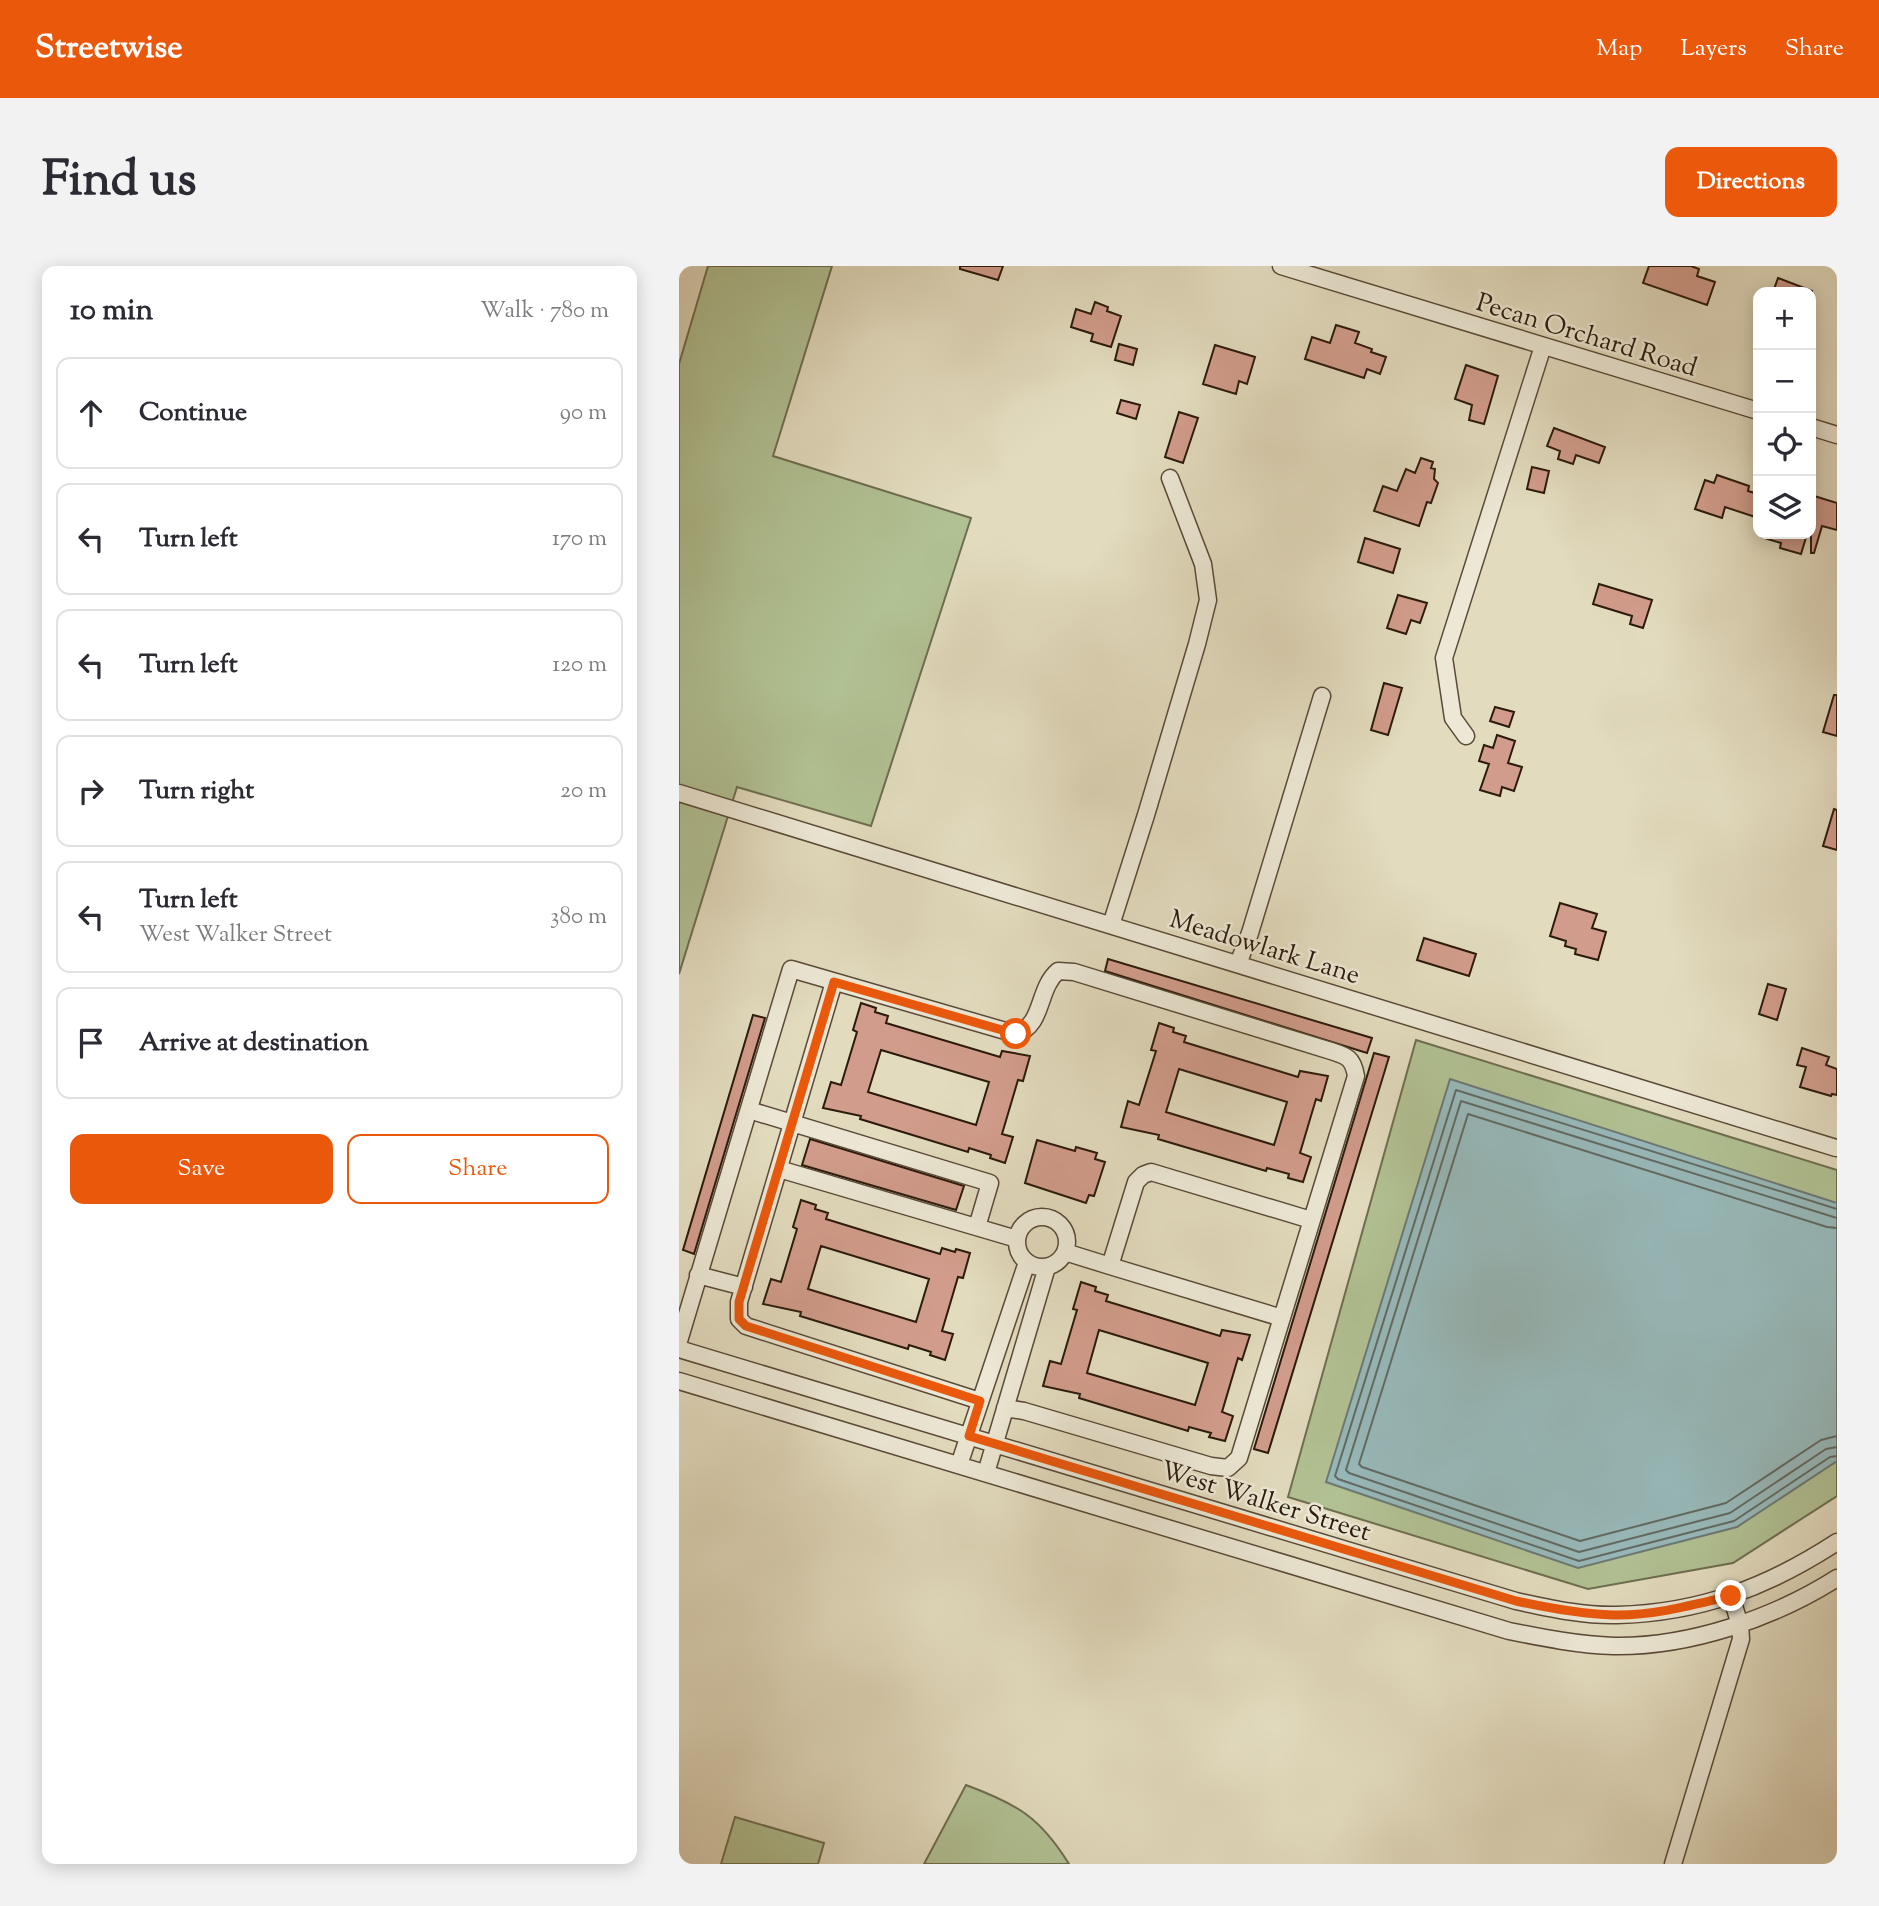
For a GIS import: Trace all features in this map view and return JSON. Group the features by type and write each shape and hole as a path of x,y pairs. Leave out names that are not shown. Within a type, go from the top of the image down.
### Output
{"street":[{"name":"Pecan Orchard Road","path":"1281,266 1753,409"},
{"path":"1466,736 1453,718 1444,658 1543,346"},
{"path":"1816,429 1837,435"},
{"path":"1111,925 1150,802 1208,600 1203,564 1170,478"},
{"path":"1238,964 1251,933 1322,696"},
{"name":"Meadowlark Lane","path":"679,793 1836,1148"},
{"path":"679,1341 791,969 1016,1034 1026,1031 1033,1022 1048,980 1058,971 1074,972 1346,1056 1354,1064 1356,1076 1239,1458 1228,1468 1211,1466 746,1326 739,1319 739,1302 834,982"},
{"path":"749,1110 990,1183 977,1227"},
{"path":"779,1169 1017,1239"},
{"path":"1110,1266 1136,1182 1151,1172 1311,1220"},
{"path":"1046,1217 1060,1224 1065,1231 1065,1252 1060,1260 1047,1267 1033,1266 1021,1256 1017,1239 1030,1220 1046,1217"},
{"path":"1065,1252 1282,1318"},
{"path":"959,1465 1027,1262"},
{"path":"986,1473 1047,1267"},
{"path":"698,1275 744,1287"},
{"name":"West Walker Street","path":"679,1349 1516,1601 1560,1611 1616,1615 1674,1609 1731,1596 1789,1572 1837,1542"},
{"name":"West Walker Street","path":"679,1381 1509,1631 1555,1641 1616,1646 1679,1640 1740,1625 1803,1600 1837,1578"},
{"path":"1673,1864 1741,1639 1740,1625 1731,1596"}],"green space":[{"path":"708,266 832,266 773,456 971,518 871,826 737,787 679,974 679,364"},
{"path":"1416,1040 1837,1170 1837,1496 1733,1563 1588,1589 1288,1497"},
{"path":"966,1785 1000,1799 1026,1814 1048,1834 1069,1864 924,1864"},
{"path":"735,1817 824,1843 818,1864 721,1864"}],"water":[{"path":"1450,1079 1837,1203 1837,1461 1737,1527 1578,1568 1326,1482"}],"building":[{"path":"960,266 1003,266 998,280 960,269"},
{"path":"1649,266 1691,266 1699,269 1697,276 1715,282 1707,305 1643,283"},
{"path":"1778,278 1802,287 1775,287"},
{"path":"1095,302 1108,307 1107,311 1121,316 1111,347 1091,341 1093,334 1071,327 1076,309 1091,314"},
{"path":"1336,325 1359,332 1355,343 1386,357 1380,374 1367,369 1364,378 1305,359 1312,337 1330,343"},
{"path":"1119,344 1137,349 1133,365 1115,360"},
{"path":"1215,345 1255,357 1247,384 1239,381 1236,394 1203,384"},
{"path":"1466,365 1498,376 1484,424 1469,420 1472,405 1455,399"},
{"path":"1121,400 1140,405 1136,419 1117,413"},
{"path":"1179,412 1198,418 1183,463 1165,457"},
{"path":"1554,428 1605,447 1599,463 1576,455 1573,464 1558,459 1560,451 1547,446"},
{"path":"1421,458 1433,462 1431,468 1435,469 1434,479 1438,483 1431,503 1427,502 1419,526 1374,511 1383,486 1397,491 1406,469 1415,473"},
{"path":"1532,467 1549,471 1544,493 1527,489"},
{"path":"1717,475 1749,486 1748,491 1753,492 1753,516 1725,507 1722,518 1695,509 1705,480 1714,483"},
{"path":"1816,497 1837,503 1837,530 1822,526 1814,553 1811,553 1811,539 1816,539"},
{"path":"1365,538 1400,549 1393,573 1358,562"},
{"path":"1768,539 1806,539 1801,554 1780,548 1781,543"},
{"path":"1599,584 1652,600 1643,628 1630,624 1632,616 1593,604"},
{"path":"1398,595 1427,603 1420,623 1411,620 1406,634 1387,628"},
{"path":"1384,683 1402,688 1388,735 1371,730"},
{"path":"1834,695 1837,695 1837,736 1823,732"},
{"path":"1495,707 1514,712 1509,727 1490,721"},
{"path":"1497,735 1515,741 1508,763 1522,767 1514,791 1502,787 1500,796 1480,790 1489,764 1479,761 1484,745 1493,748"},
{"path":"1834,809 1837,810 1837,850 1823,846"},
{"path":"1560,903 1597,914 1592,928 1606,932 1598,960 1575,954 1576,949 1565,946 1566,941 1550,936"},
{"path":"1424,938 1476,954 1469,976 1417,960"},
{"path":"1108,959 1372,1038 1367,1053 1105,971"},
{"path":"1768,984 1786,989 1777,1020 1759,1014"},
{"path":"861,1003 888,1016 886,1023 1000,1057 1002,1051 1030,1056 1023,1081 1018,1080 1002,1134 1013,1137 1005,1163 969,1148 968,1152 860,1119 861,1116 823,1108 831,1082 841,1085 857,1032 853,1030","holes":["881,1050 989,1082 976,1125 868,1092"]},
{"path":"753,1015 765,1018 694,1254 683,1250"},
{"path":"1159,1023 1186,1036 1184,1042 1298,1077 1300,1071 1328,1076 1321,1101 1316,1099 1300,1153 1311,1157 1303,1182 1288,1178 1289,1174 1267,1168 1266,1171 1158,1139 1159,1135 1121,1127 1128,1101 1139,1105 1156,1051 1151,1050","holes":["1179,1069 1287,1102 1274,1145 1166,1112"]},
{"path":"1802,1048 1829,1057 1826,1065 1837,1069 1837,1095 1831,1096 1800,1087 1806,1067 1797,1065"},
{"path":"1374,1053 1389,1057 1268,1453 1254,1449"},
{"path":"810,1139 964,1186 956,1210 802,1165"},
{"path":"1037,1140 1075,1151 1076,1147 1097,1153 1095,1159 1105,1162 1094,1196 1089,1195 1086,1203 1025,1183"},
{"path":"801,1200 828,1213 826,1219 940,1254 942,1248 970,1253 963,1278 958,1277 942,1331 953,1334 945,1360 909,1345 908,1349 800,1316 801,1312 763,1304 771,1279 781,1282 797,1229 793,1227","holes":["821,1246 929,1279 916,1322 808,1289"]},
{"path":"1081,1282 1108,1295 1106,1301 1220,1336 1222,1330 1250,1335 1242,1360 1238,1358 1222,1412 1233,1416 1225,1441 1209,1437 1211,1433 1189,1427 1188,1431 1079,1398 1080,1394 1043,1386 1050,1361 1061,1364 1077,1310 1073,1309","holes":["1099,1330 1208,1363 1195,1405 1087,1373"]}],"route":[{"path":"1016,1034 834,982 739,1302 739,1319 746,1326 980,1401 969,1436 1516,1601 1560,1611 1616,1615 1674,1609 1731,1596"}]}
